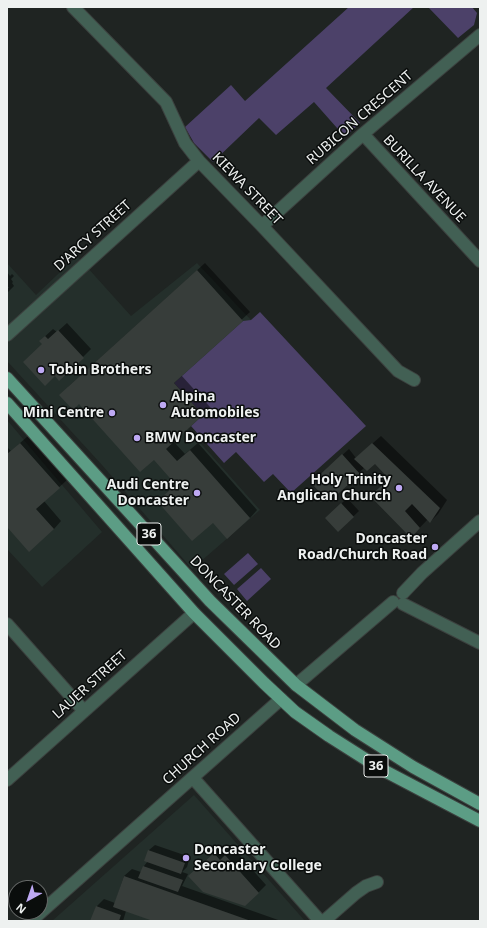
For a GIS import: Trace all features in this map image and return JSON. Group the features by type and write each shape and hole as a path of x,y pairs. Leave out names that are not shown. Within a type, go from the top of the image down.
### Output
{"main road":[{"name":"DONCASTER ROAD","path":"7,378 210,601 296,685 355,730 413,767 480,804"},
{"name":"36","path":"7,403 194,613 295,712 323,732 381,769 480,821"},
{"path":"118,529 132,516"},
{"name":"CHURCH ROAD","path":"281,699 296,685"}],"street":[{"name":"KIEWA STREET","path":"73,7 166,102 185,143 198,161 262,226 398,371 414,380"},
{"name":"RUBICON CRESCENT","path":"262,226 363,134 480,35"},
{"name":"BURILLA AVENUE","path":"363,134 480,261"},
{"name":"D'ARCY STREET","path":"7,334 198,161"},
{"name":"CHURCH ROAD","path":"296,685 400,599 422,573 480,521"},
{"path":"400,599 480,643"},
{"name":"LAUER STREET","path":"7,780 194,613"},
{"path":"7,624 84,710"},
{"name":"CHURCH ROAD","path":"31,921 281,699"},
{"path":"192,778 320,921"},
{"path":"324,921 356,893 366,886 377,882"}],"shaded area":[{"path":"349,7 414,7 326,88 360,123 345,137 314,102 276,135 259,118 213,162 194,143 185,127 231,85 245,101"},
{"path":"428,7 472,7 477,13 474,25 458,38"},
{"path":"77,256 131,316 197,263 251,320 174,383 203,415 188,429 260,510 192,569 102,465 7,361 7,263 36,295"},
{"path":"260,312 366,426 291,493 273,474 264,482 236,452 224,463 191,426 203,415 174,383 243,321 251,320"},
{"path":"7,420 102,532 42,587 7,549"},
{"path":"248,553 258,564 234,585 224,574"},
{"path":"261,568 271,579 247,601 237,589"},
{"name":"Doncaster Secondary College","path":"194,795 305,921 52,921"}],"building":[{"path":"197,270 243,321 174,383 203,415 166,449 177,461 190,450 250,518 227,539 213,523 192,541 157,501 176,485 154,460 140,472 79,404 73,410 59,395"},
{"path":"58,330 84,358 59,381 55,376 45,386 23,362 42,344 39,341 45,336 48,339"},
{"path":"20,443 60,488 36,509 54,529 29,552 7,527 7,454"},
{"name":"Holy Trinity Anglican Church","path":"372,443 440,508 430,523 412,504 405,511 420,528 411,538 370,496 389,479 375,464 367,471 354,459"},
{"path":"342,454 360,474 329,502 311,483"},
{"path":"341,503 354,517 338,532 325,518"},
{"path":"148,850 185,863 181,874 144,861"},
{"path":"214,853 220,860 225,855 259,893 245,906 203,892 188,876"},
{"path":"143,866 183,880 178,892 138,878"},
{"path":"124,876 251,921 153,921 113,907"},
{"path":"96,906 121,915 119,921 90,921"}],"place":[{"name":"Tobin Brothers","path":"41,370"},
{"name":"Alpina Automobiles","path":"163,405"},
{"name":"Mini Centre","path":"112,413"},
{"name":"BMW Doncaster","path":"137,438"},
{"name":"Holy Trinity Anglican Church","path":"399,488"},
{"name":"Audi Centre Doncaster","path":"197,493"},
{"name":"Doncaster Road/Church Road","path":"435,547"},
{"name":"Doncaster Secondary College","path":"186,858"}]}
